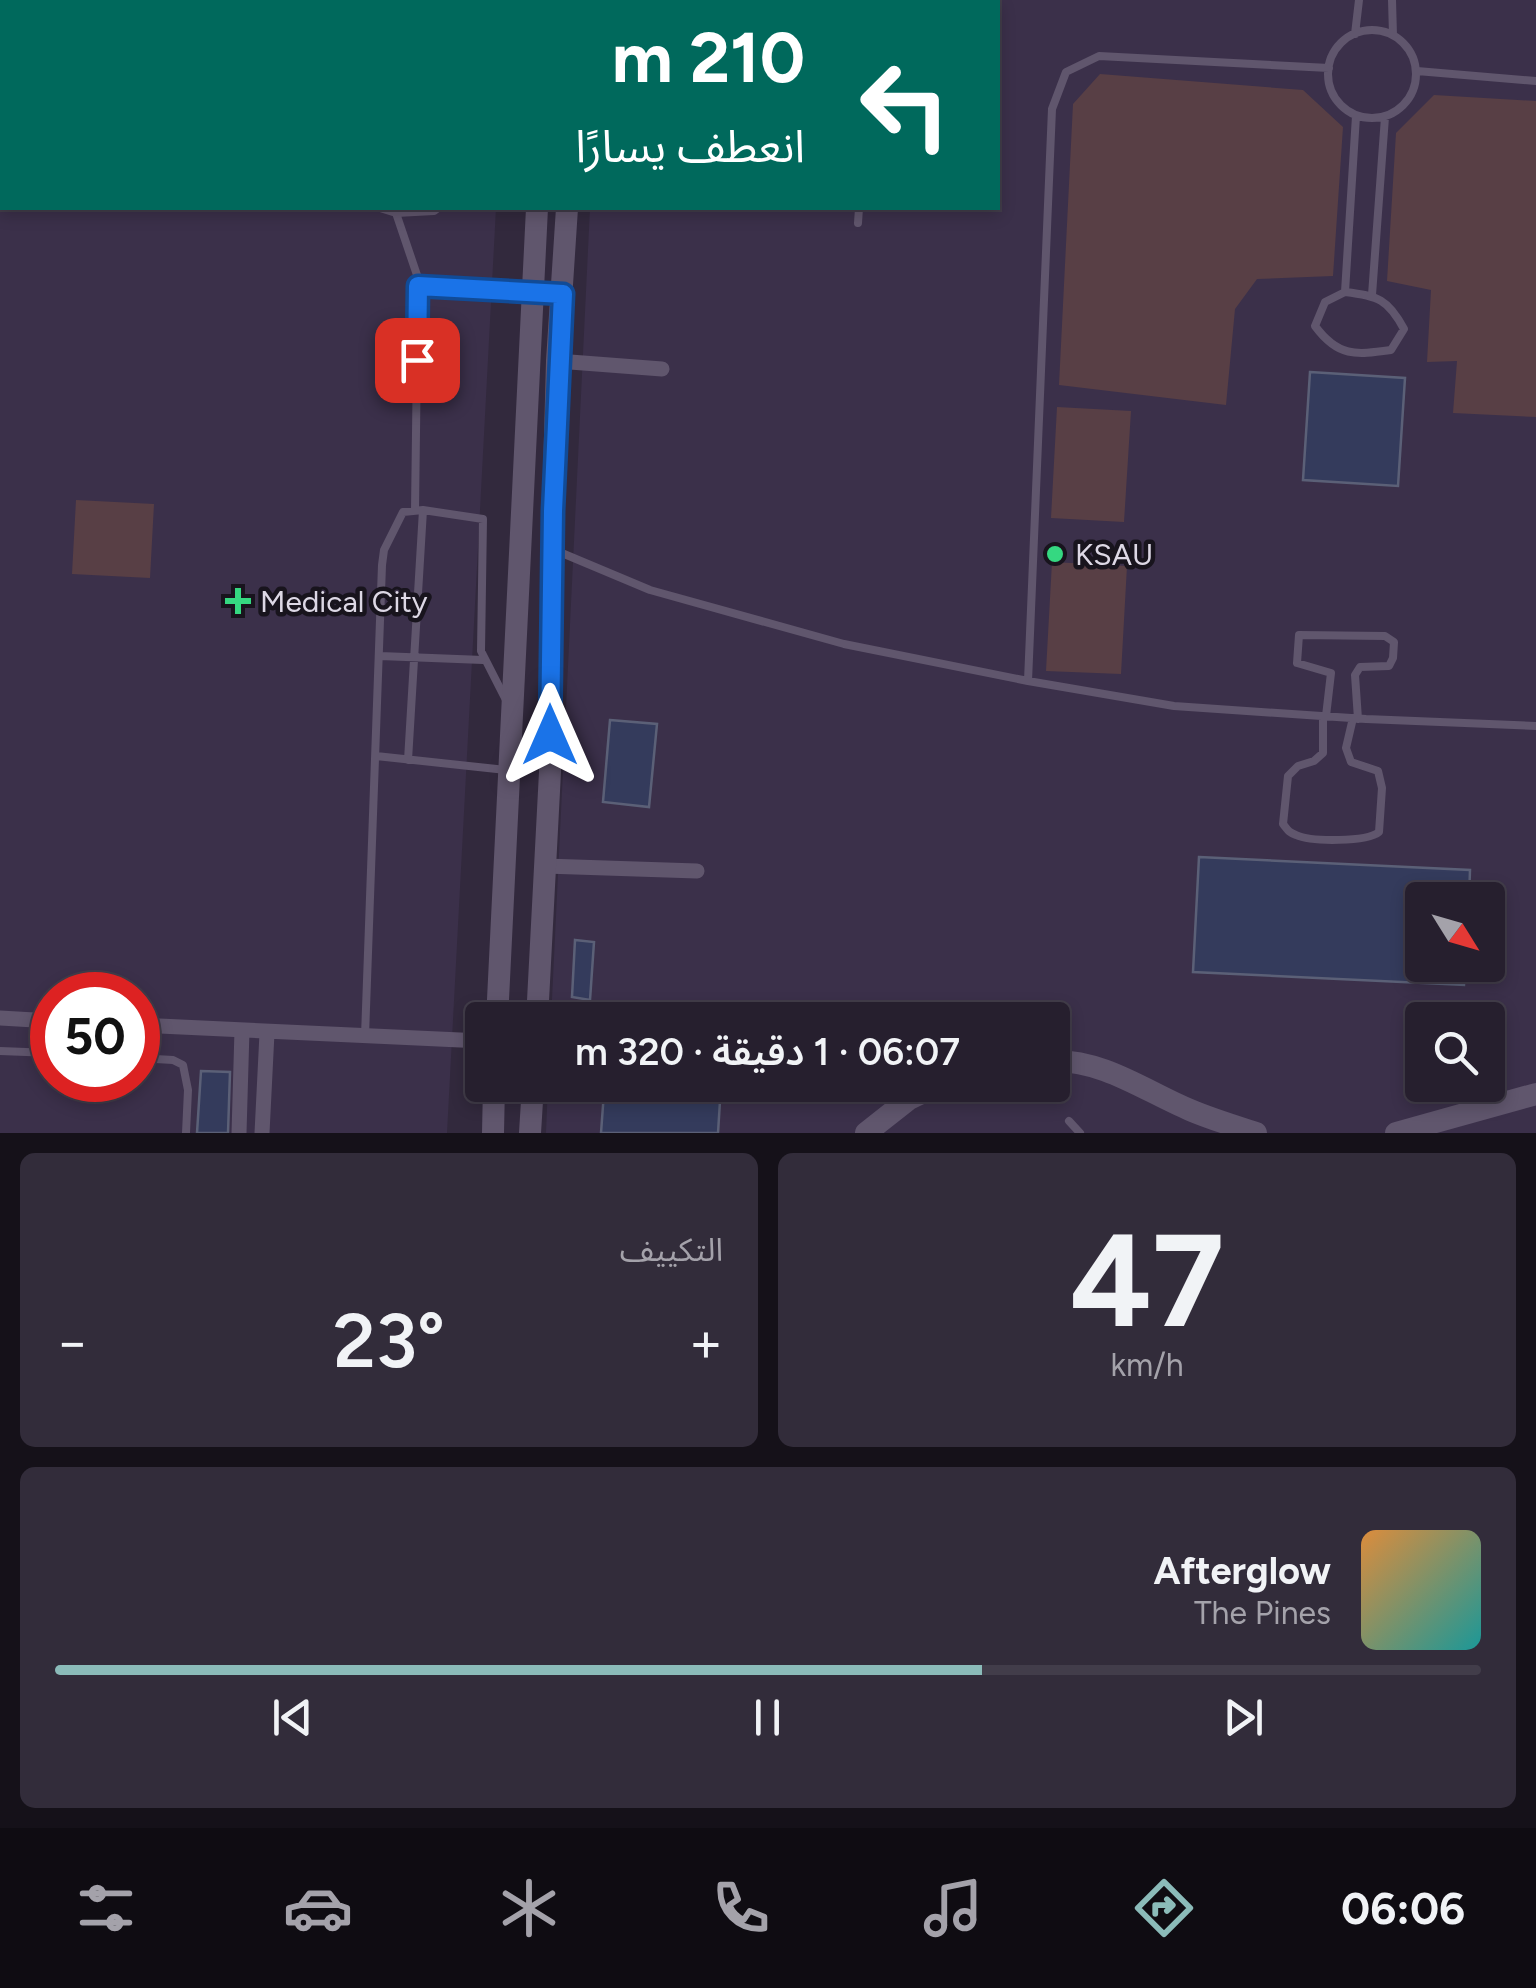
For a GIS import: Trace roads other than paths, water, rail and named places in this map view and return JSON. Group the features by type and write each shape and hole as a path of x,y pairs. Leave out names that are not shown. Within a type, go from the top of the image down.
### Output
{"main road":[{"path":"498,1002 536,210"},
{"path":"538,1002 550,772 552,549 567,210"},
{"path":"531,293 563,294"},
{"path":"1070,1061 1109,1072 1192,1111 1256,1133"},
{"path":"1396,1133 1536,1094"},
{"path":"493,1133 494,1102"},
{"path":"530,1133 532,1102"},
{"path":"866,1133 905,1102"}],"street":[{"path":"558,361 662,369"},
{"path":"545,866 697,872"},
{"path":"0,1018 30,1020"},
{"path":"160,1026 465,1040"},
{"path":"239,1133 242,1030"},
{"path":"262,1133 267,1032"}],"lane":[{"path":"1355,34 1359,0"},
{"path":"1392,0 1394,35"},
{"path":"1381,30 1394,35 1405,44 1417,71 1409,100 1386,117 1356,116 1334,97 1328,68 1342,42 1355,34 1381,30"},
{"path":"1028,681 1052,110 1066,72 1099,56 1328,68"},
{"path":"1417,71 1536,81"},
{"path":"1345,292 1356,116"},
{"path":"1372,295 1386,117"},
{"path":"386,210 436,210"},
{"path":"858,223 859,210"},
{"path":"396,213 418,278 419,510 408,760"},
{"path":"418,286 531,293"},
{"path":"1345,292 1372,295 1392,308 1404,329 1391,350 1358,355 1330,346 1315,326 1325,302 1345,292"},
{"path":"365,1036 384,550 398,516 408,510 483,519 483,660 512,710"},
{"path":"552,549 668,595 844,644 1028,681 1174,706 1536,726"},
{"path":"1300,635 1385,636 1394,642 1388,666 1360,668 1355,675 1356,718 1346,755 1350,762 1378,772 1382,788 1379,832 1368,839 1297,836 1284,824 1286,782 1292,770 1323,753 1325,716 1331,673 1297,663 1300,635"},
{"path":"380,656 483,660"},
{"path":"376,756 507,770"},
{"path":"0,1050 30,1052"},
{"path":"160,1059 183,1065 188,1090 186,1133"},
{"path":"1069,1121 1080,1133"}],"place":[{"name":"KSAU","path":"1055,554"},
{"name":"Medical City","path":"238,601"}]}
